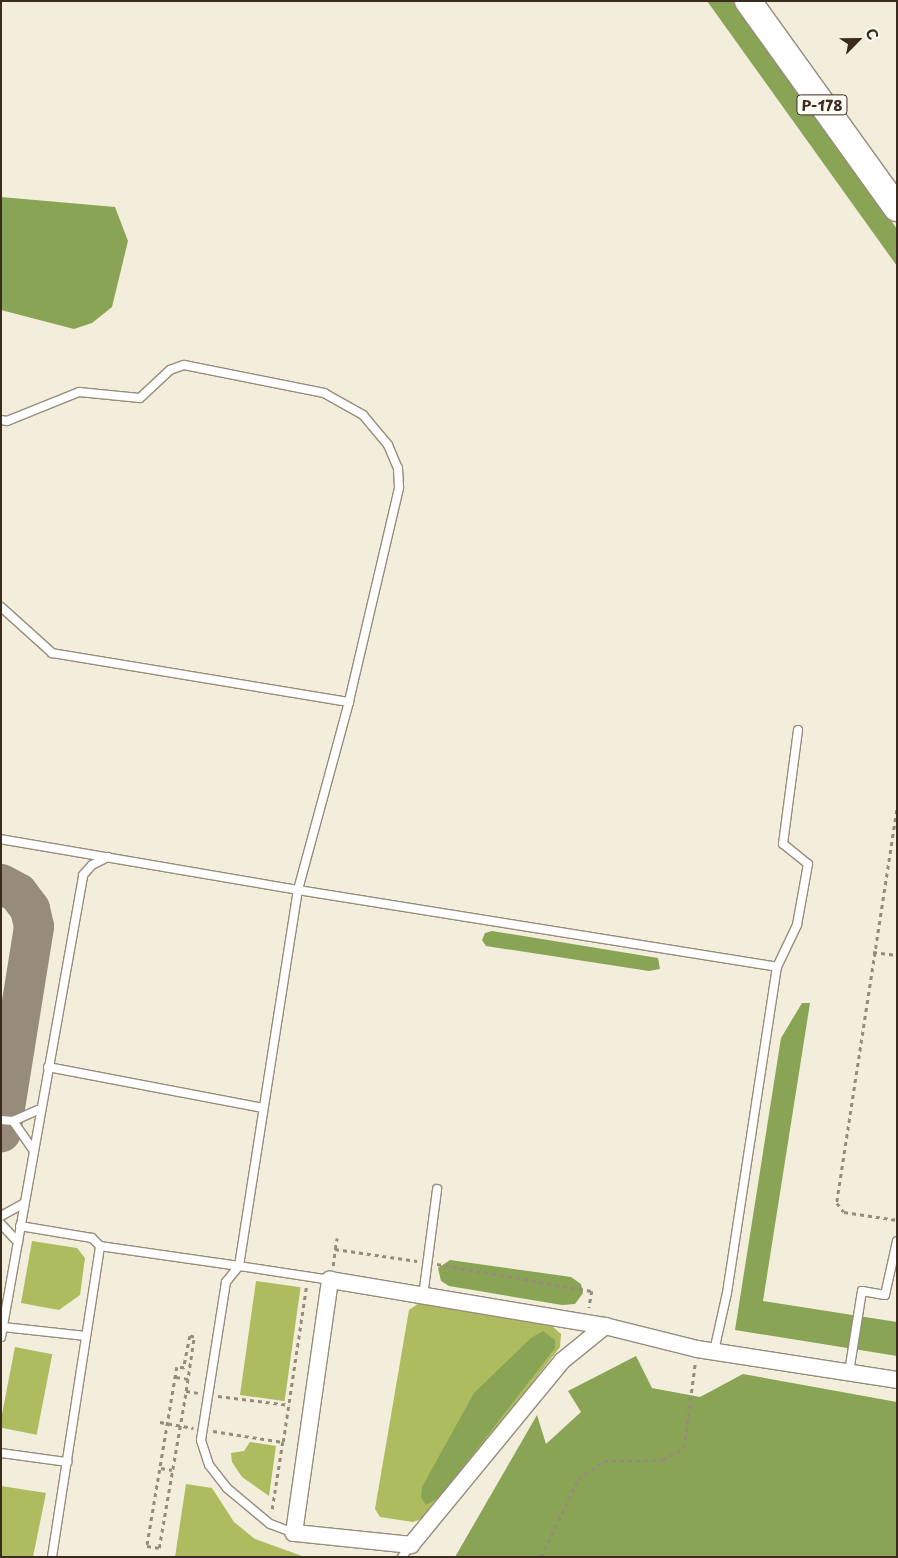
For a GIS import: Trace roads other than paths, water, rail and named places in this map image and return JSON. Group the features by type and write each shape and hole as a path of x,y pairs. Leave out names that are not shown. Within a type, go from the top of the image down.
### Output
{"highway":[{"name":"Р-178","path":"748,1 897,208"},
{"name":"Р-178","path":"769,1 897,178"}],"street":[{"path":"605,1326 562,1361 407,1551 294,1533 330,1280 605,1326 697,1349 897,1380"}],"lane":[{"path":"1,420 7,420 78,392 140,398 170,370 184,365 324,393 363,414 388,445 398,468 400,488 349,702 298,890 239,1266 226,1282 202,1430 201,1446 212,1470 241,1502 270,1524 294,1533"},
{"path":"1,608 52,653 349,702"},
{"path":"714,1351 727,1293 777,967 797,925 808,864 783,844 798,730"},
{"path":"1,839 298,890 777,967"},
{"path":"1,1337 40,1109 84,875 92,865 109,857"},
{"path":"48,1066 263,1108"},
{"path":"1,1120 13,1121 40,1109"},
{"path":"13,1121 33,1150"},
{"path":"423,1296 437,1190"},
{"path":"1,1216 24,1203"},
{"path":"1,1224 18,1242"},
{"path":"20,1226 92,1238 100,1246 330,1280"},
{"path":"849,1372 862,1291 885,1295 897,1241"},
{"path":"52,1557 100,1246"},
{"path":"3,1327 86,1336"},
{"path":"1,1453 67,1462"}]}
